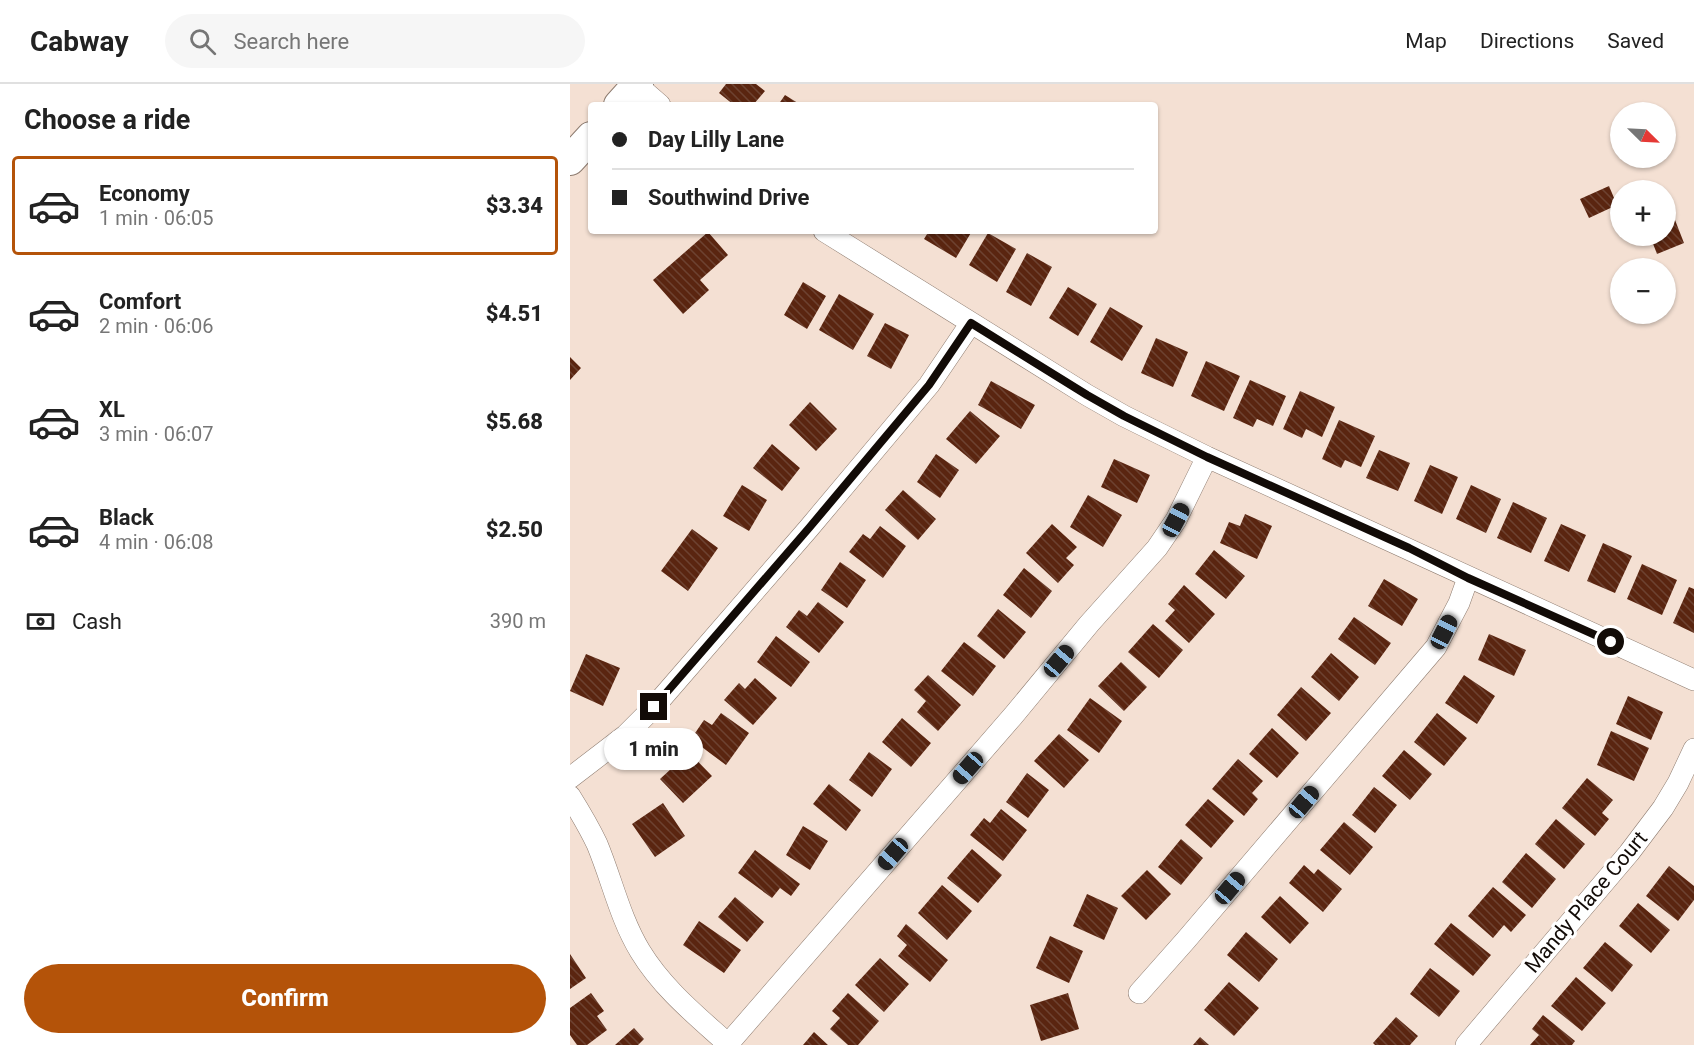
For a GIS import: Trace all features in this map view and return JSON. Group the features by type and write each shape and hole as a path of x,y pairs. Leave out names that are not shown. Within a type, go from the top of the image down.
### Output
{"main road":[{"path":"622,102 638,84"},
{"path":"570,160 588,140"}],"street":[{"path":"638,84 657,102"},
{"path":"829,234 1124,416 1207,457 1409,548 1468,578 1694,680"},
{"path":"570,778 626,735 654,707 929,385 971,323"},
{"path":"570,796 585,819 621,913 639,950 667,987 728,1045 1013,716 1089,624 1157,548 1176,520 1207,457"},
{"path":"1138,993 1436,647 1459,603 1468,578"},
{"name":"Mandy Place Court","path":"1466,1045 1629,853 1678,783 1694,749"}],"building":[{"path":"726,84 756,84 765,91 756,102 730,102 719,93"},
{"path":"785,95 796,102 780,102"},
{"path":"1609,186 1610,188 1610,208 1589,218 1580,199"},
{"path":"1676,223 1684,243 1657,254 1654,246 1676,246"},
{"path":"706,234 710,234 728,255 700,280 709,290 683,314 653,280"},
{"path":"927,234 970,234 956,258 924,239"},
{"path":"987,234 1016,249 997,282 969,265"},
{"path":"1027,253 1052,267 1031,306 1006,292"},
{"path":"803,282 826,296 807,329 784,315"},
{"path":"1068,287 1097,304 1078,336 1049,318"},
{"path":"839,294 874,314 853,350 819,330"},
{"path":"1110,307 1143,326 1122,361 1090,342"},
{"path":"885,323 909,335 891,369 867,356"},
{"path":"1156,338 1188,352 1173,387 1141,373"},
{"path":"570,357 581,368 570,380"},
{"path":"1206,361 1240,376 1224,411 1191,396"},
{"path":"1250,380 1286,396 1273,426 1257,419 1253,427 1233,418"},
{"path":"991,381 1035,405 1021,429 978,405"},
{"path":"1300,391 1335,407 1322,437 1306,429 1302,438 1283,429"},
{"path":"810,402 837,429 816,451 789,425"},
{"path":"970,411 1000,436 976,464 946,439"},
{"path":"1339,420 1375,436 1361,467 1345,460 1341,468 1322,459"},
{"path":"772,444 800,468 782,491 753,468"},
{"path":"1379,450 1410,463 1398,491 1366,478"},
{"path":"936,454 959,470 940,498 917,482"},
{"path":"1114,459 1150,475 1137,503 1101,487"},
{"path":"1430,465 1458,477 1442,514 1414,501"},
{"path":"742,485 767,500 749,531 723,516"},
{"path":"1471,485 1501,499 1486,533 1456,519"},
{"path":"903,490 936,519 918,540 885,510"},
{"path":"1088,495 1122,515 1103,547 1070,527"},
{"path":"1513,502 1547,518 1531,553 1497,538"},
{"path":"1245,514 1272,526 1257,559 1220,543 1229,522 1240,526"},
{"path":"1052,524 1077,547 1066,558 1074,565 1058,583 1026,553"},
{"path":"1561,524 1586,535 1569,572 1544,561"},
{"path":"880,526 906,546 883,578 849,552 863,534 870,539"},
{"path":"692,529 718,548 688,591 661,571"},
{"path":"1603,543 1632,556 1615,593 1587,581"},
{"path":"1214,550 1245,576 1226,599 1195,574"},
{"path":"840,562 866,580 847,608 821,590"},
{"path":"1642,564 1677,580 1662,615 1627,599"},
{"path":"1024,568 1052,591 1031,618 1003,595"},
{"path":"1384,579 1418,599 1402,626 1368,606"},
{"path":"1184,585 1215,614 1189,643 1165,621 1175,610 1168,604"},
{"path":"1689,587 1694,589 1694,633 1673,623"},
{"path":"818,602 844,622 819,653 786,627 799,610 807,616"},
{"path":"998,609 1026,632 1004,659 977,636"},
{"path":"1354,617 1391,643 1375,665 1338,639"},
{"path":"1153,624 1183,650 1159,678 1128,652"},
{"path":"1489,634 1526,650 1514,676 1478,660"},
{"path":"776,636 810,662 791,687 757,662"},
{"path":"964,642 996,666 973,696 941,671"},
{"path":"1331,653 1359,677 1339,701 1311,677"},
{"path":"586,654 620,668 603,706 570,691"},
{"path":"1121,662 1147,687 1124,711 1098,686"},
{"path":"928,675 961,705 938,731 917,712 926,701 914,690"},
{"path":"1464,675 1495,696 1477,724 1445,703"},
{"path":"755,678 777,698 753,725 724,700 739,683 745,689"},
{"path":"1301,687 1331,713 1306,741 1277,715"},
{"path":"1628,696 1663,712 1651,740 1616,724"},
{"path":"1090,698 1122,721 1099,753 1067,730"},
{"path":"721,713 749,733 726,765 691,739 704,720 712,725"},
{"path":"1437,713 1467,738 1444,766 1414,742"},
{"path":"902,718 931,743 911,767 882,742"},
{"path":"1272,728 1299,753 1277,778 1249,754"},
{"path":"1611,731 1649,748 1634,781 1597,765"},
{"path":"1059,734 1089,760 1064,788 1034,761"},
{"path":"683,746 712,776 683,803 660,779 672,768 666,762"},
{"path":"1404,750 1432,774 1410,800 1382,776"},
{"path":"869,752 892,769 872,797 849,780"},
{"path":"1238,759 1263,781 1252,793 1258,799 1244,816 1212,789"},
{"path":"1027,773 1049,790 1028,818 1006,802"},
{"path":"1587,778 1613,800 1602,813 1609,819 1595,836 1562,808"},
{"path":"829,784 861,810 846,831 813,804"},
{"path":"1374,787 1397,805 1375,833 1352,815"},
{"path":"1208,799 1234,821 1211,848 1185,825"},
{"path":"663,803 685,836 655,857 632,824"},
{"path":"1001,809 1027,830 1003,861 970,835 984,818 990,823"},
{"path":"1556,819 1585,844 1564,869 1535,844"},
{"path":"1344,822 1373,847 1350,875 1320,850"},
{"path":"803,826 828,841 810,870 786,855"},
{"path":"1181,839 1203,858 1181,885 1158,867"},
{"path":"972,849 1002,875 978,903 947,878"},
{"path":"755,850 800,884 791,896 780,888 772,898 738,873"},
{"path":"1526,853 1556,879 1532,908 1502,882"},
{"path":"1304,865 1314,874 1318,869 1342,889 1323,912 1289,883"},
{"path":"1669,866 1694,886 1694,900 1678,921 1646,896"},
{"path":"1147,870 1171,894 1146,920 1121,896"},
{"path":"942,885 972,911 947,940 918,913"},
{"path":"1493,887 1526,915 1511,932 1504,925 1493,938 1468,916"},
{"path":"1087,894 1118,908 1104,940 1073,926"},
{"path":"1280,896 1309,923 1290,944 1261,917"},
{"path":"735,897 764,922 747,942 718,917"},
{"path":"1638,903 1670,930 1651,953 1619,926"},
{"path":"699,921 741,950 724,973 683,945"},
{"path":"1451,923 1491,955 1473,976 1434,944"},
{"path":"906,924 948,960 930,982 898,956 907,945 897,936"},
{"path":"1246,932 1278,959 1259,982 1227,955"},
{"path":"1050,936 1083,951 1069,983 1036,968"},
{"path":"1605,942 1633,965 1612,992 1583,968"},
{"path":"570,954 586,978 570,989"},
{"path":"880,958 909,984 884,1012 855,985"},
{"path":"1430,968 1460,991 1439,1017 1410,994"},
{"path":"1576,977 1606,1003 1582,1031 1551,1006"},
{"path":"1229,982 1259,1008 1234,1036 1204,1010"},
{"path":"591,993 604,1011 597,1016 607,1030 587,1045 577,1045 570,1035 570,1008"},
{"path":"848,993 879,1021 858,1045 848,1045 830,1029 840,1018 832,1011"},
{"path":"1068,993 1079,1029 1041,1041 1030,1005"},
{"path":"1543,1015 1575,1041 1572,1045 1530,1045 1539,1035 1532,1029"},
{"path":"1396,1017 1418,1036 1410,1045 1375,1045 1373,1043"},
{"path":"634,1028 644,1039 638,1045 615,1045"},
{"path":"814,1032 828,1045 803,1045"},
{"path":"1200,1037 1209,1045 1193,1045"}],"route":[{"path":"654,707 929,385 971,323 1124,416 1207,457 1298,496 1468,578 1611,642"}]}
